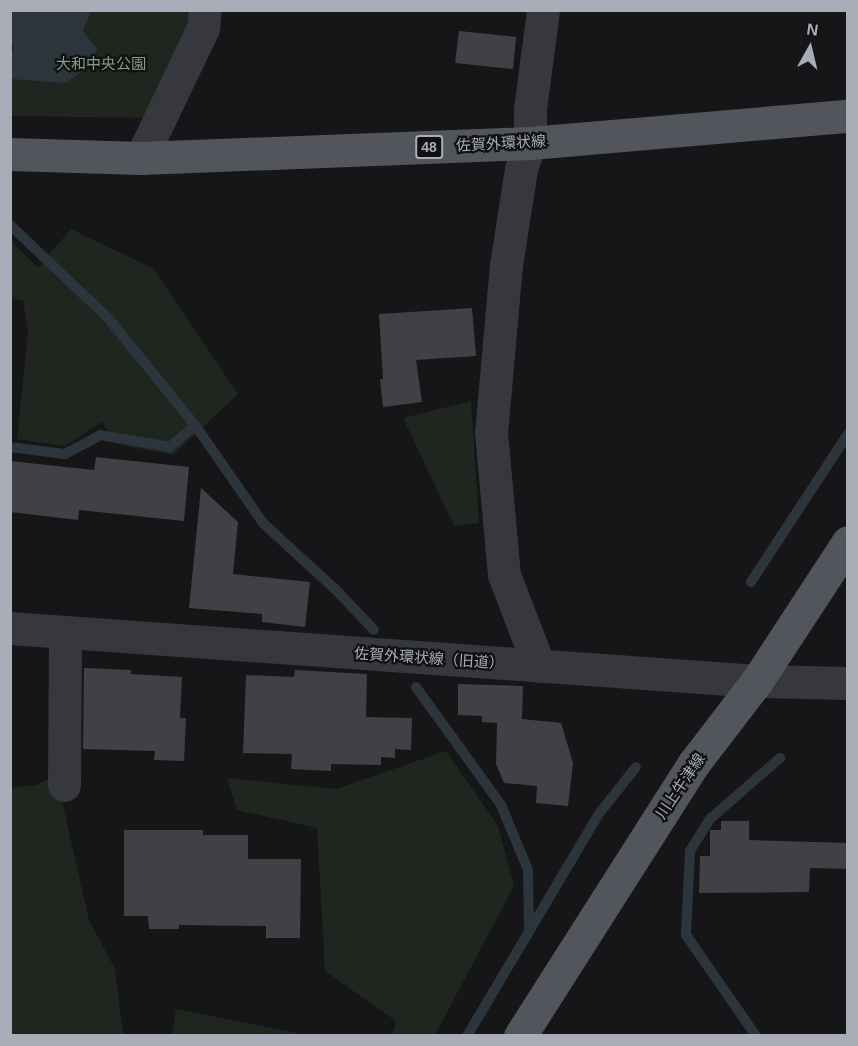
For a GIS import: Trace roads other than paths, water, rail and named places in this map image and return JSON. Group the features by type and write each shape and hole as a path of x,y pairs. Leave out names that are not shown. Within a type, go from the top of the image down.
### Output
{"main road":[{"name":"佐賀外環状線","path":"10,154 141,158 530,143 848,116"},
{"name":"川上牛津線","path":"520,1035 694,763 757,681 848,542"}],"street":[{"path":"141,158 203,28 205,10"},
{"path":"539,666 504,575 491,433 506,265 521,169 530,143 530,109 543,10"},
{"name":"佐賀外環状線（旧道）","path":"10,628 757,681 848,683"},
{"path":"64,785 65,633"}],"waterway":[{"path":"10,225 108,318 195,425 263,523 338,592 374,630"},
{"path":"10,447 65,454 100,435 170,447 195,425"},
{"path":"751,582 848,434"},
{"path":"416,687 501,805 528,870 529,927"},
{"path":"756,1036 686,935 690,851 710,819 780,758"},
{"path":"467,1036 598,815 636,767"}],"park label":[{"name":"大和中央公園","path":"101,64"}]}
